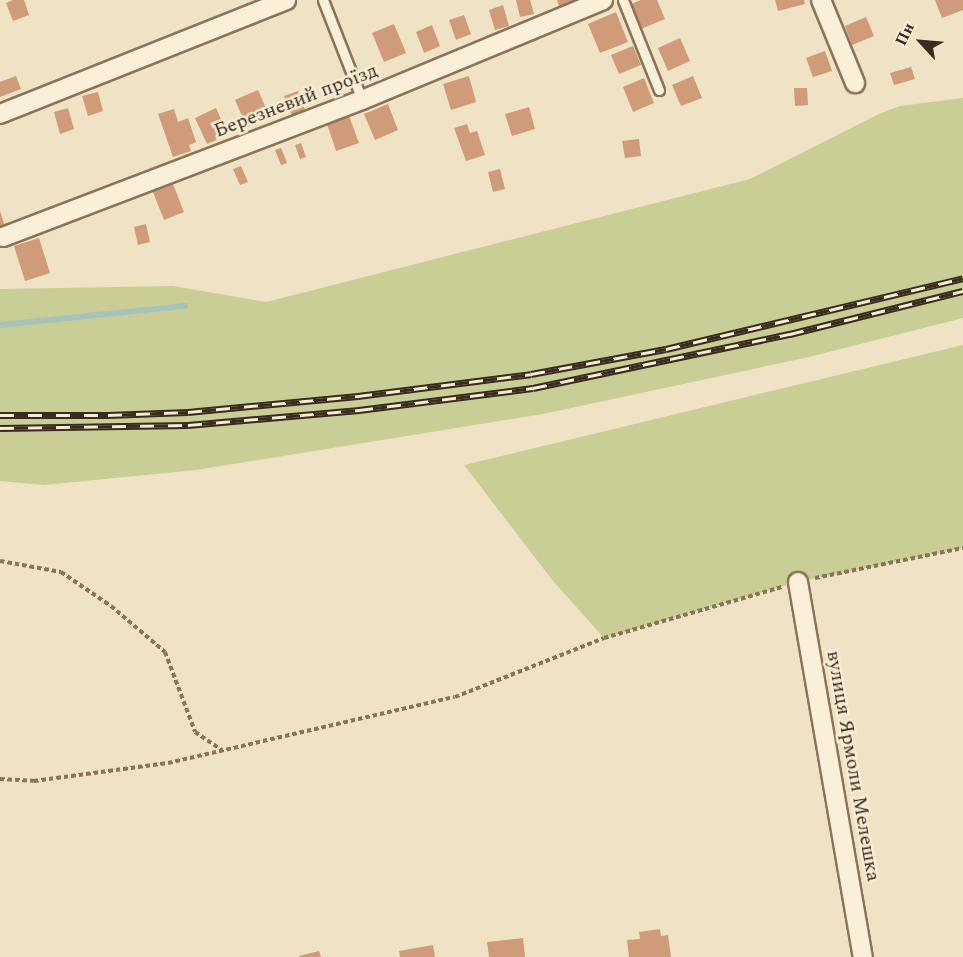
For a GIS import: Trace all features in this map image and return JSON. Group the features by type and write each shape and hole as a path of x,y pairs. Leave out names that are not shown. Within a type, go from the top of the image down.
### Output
{"street":[{"path":"0,114 286,0"},
{"name":"Березневий проїзд","path":"3,237 362,100 603,0"},
{"path":"820,0 855,83"},
{"name":"вулиця Ярмоли Мелешка","path":"798,582 863,957"}],"lane":[{"path":"323,0 362,100"},
{"path":"623,0 659,90"}],"path":[{"path":"0,779 34,781 168,763 455,697 604,638 798,582 963,548"},
{"path":"0,561 61,572 111,606 165,652 195,732 222,750"}],"green space":[{"path":"963,98 963,318 809,357 543,414 196,470 44,485 0,481 0,289 173,286 266,302 750,179 879,114 900,106"},
{"path":"963,345 963,548 798,582 604,638 553,581 464,465"}],"building":[{"path":"13,0 24,0 29,15 13,21 6,3"},
{"path":"516,0 530,0 534,14 520,17"},
{"path":"557,0 575,0 575,1 559,6"},
{"path":"641,0 657,0 665,19 641,29 631,4"},
{"path":"775,0 804,0 805,4 778,11"},
{"path":"935,0 963,0 963,10 942,18"},
{"path":"503,5 509,26 495,30 489,10"},
{"path":"616,12 628,42 600,53 588,24"},
{"path":"464,15 471,34 456,40 449,20"},
{"path":"866,17 874,36 852,45 845,26"},
{"path":"394,24 406,53 384,62 372,33"},
{"path":"432,25 440,46 424,53 416,32"},
{"path":"680,38 690,61 668,71 658,48"},
{"path":"633,46 641,65 619,74 611,55"},
{"path":"825,51 832,71 813,77 806,58"},
{"path":"911,67 915,79 894,85 890,73"},
{"path":"16,76 21,89 0,97 0,82"},
{"path":"469,76 476,102 451,110 443,84"},
{"path":"693,76 702,98 681,106 672,85"},
{"path":"644,78 654,103 633,112 623,87"},
{"path":"794,88 807,88 808,105 795,106"},
{"path":"258,90 270,117 247,127 235,100"},
{"path":"298,91 305,110 292,116 284,96"},
{"path":"98,92 103,111 88,116 82,96"},
{"path":"388,104 398,130 375,140 364,114"},
{"path":"529,107 535,129 512,136 505,114"},
{"path":"68,108 74,129 60,134 54,112"},
{"path":"216,108 228,135 207,144 195,118"},
{"path":"174,109 178,122 188,118 196,142 189,145 191,151 173,157 158,114"},
{"path":"349,116 359,143 336,151 327,124"},
{"path":"467,124 470,133 477,131 485,155 466,161 454,128"},
{"path":"639,139 641,156 625,158 622,141"},
{"path":"301,143 306,157 300,159 295,145"},
{"path":"281,148 287,163 281,165 275,150"},
{"path":"241,166 248,182 240,185 233,169"},
{"path":"500,169 505,189 493,192 488,172"},
{"path":"173,184 184,212 164,220 153,192"},
{"path":"0,211 5,227 0,228"},
{"path":"146,224 150,242 138,245 134,227"},
{"path":"39,238 50,273 25,281 14,246"},
{"path":"660,929 661,936 668,935 671,957 629,957 627,940 640,939 639,932"},
{"path":"523,938 525,957 489,957 487,942"},
{"path":"433,945 435,957 400,957 399,951"},
{"path":"319,951 321,957 299,957 299,956"}],"waterway":[{"path":"0,325 185,306"}],"railway":[{"path":"0,415 188,412 358,396 531,374 666,349 963,278"},
{"path":"0,428 188,425 359,410 533,388 790,334 963,291"}]}
